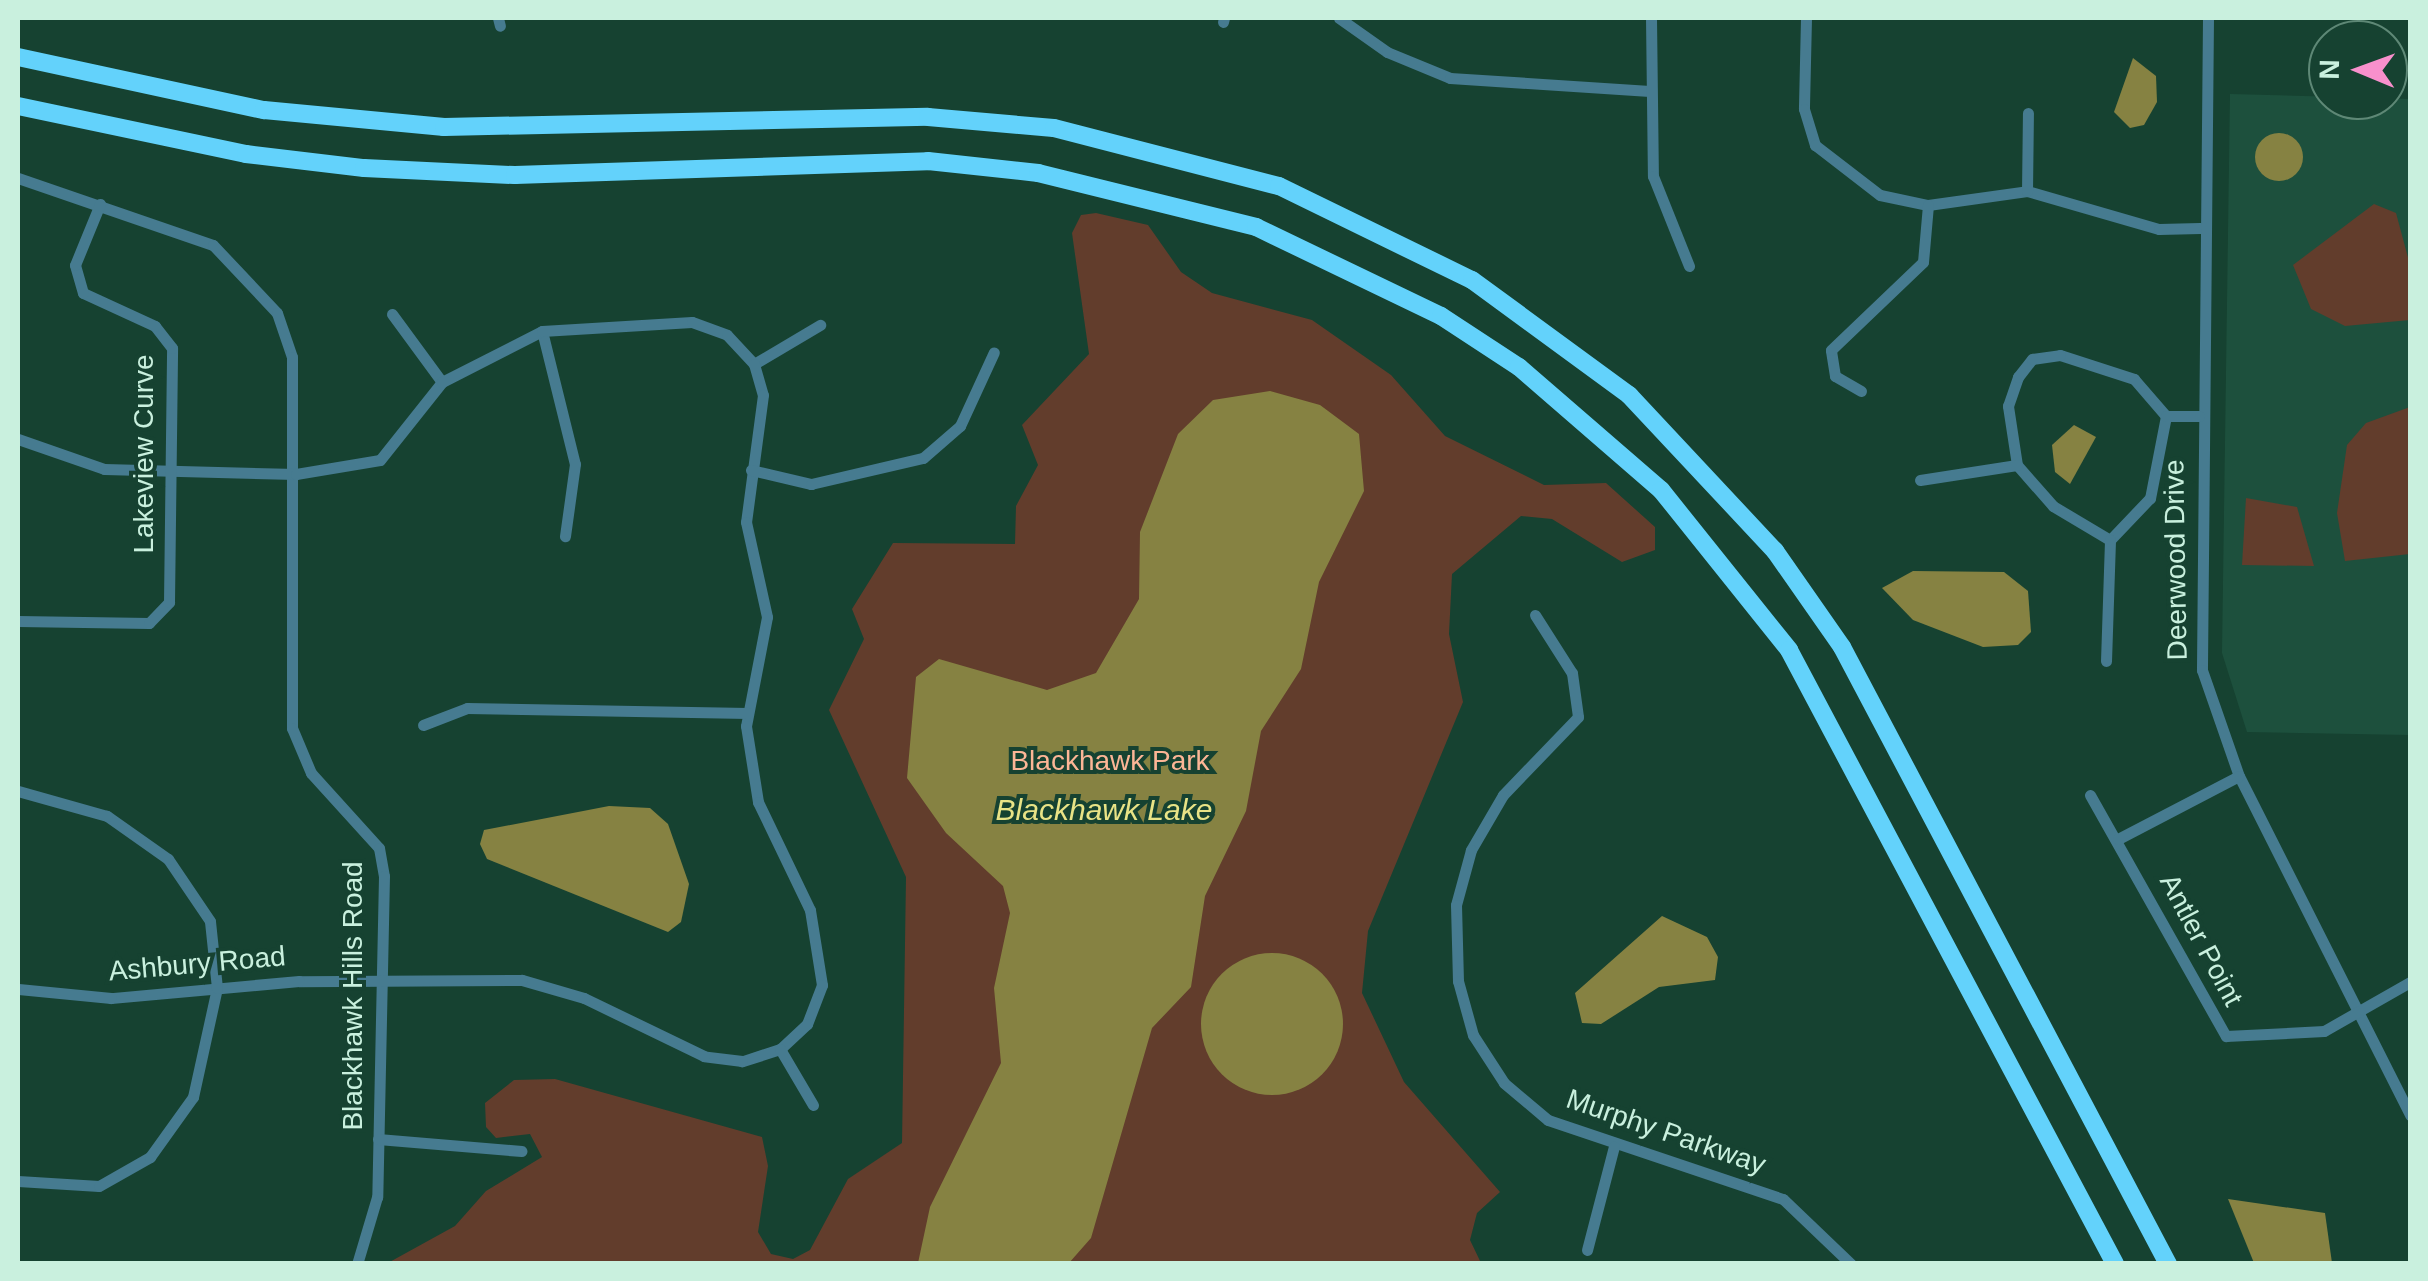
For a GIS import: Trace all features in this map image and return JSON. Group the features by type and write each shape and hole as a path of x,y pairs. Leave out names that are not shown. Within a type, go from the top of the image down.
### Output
{"highway":[{"path":"18,58 264,110 444,127 928,117 1054,128 1280,186 1472,280 1629,395 1775,551 1842,647 2168,1264"},
{"path":"18,106 246,154 364,168 514,174 928,162 1038,174 1256,228 1442,316 1534,379 1661,490 1788,650 2115,1264"}],"street":[{"path":"1339,18 1387,52 1450,78 1650,91"},
{"path":"1651,18 1653,176 1690,266"},
{"path":"1806,18 1804,109 1816,145 1880,195 1928,205 2027,191 2158,228 2200,228"},
{"name":"Deerwood Drive","path":"2208,18 2200,228 2196,622 2213,717 2239,776 2363,1012 2410,1114"},
{"path":"2027,191 2028,113"},
{"name":"Blackhawk Hills Road","path":"18,178 179,228 247,275 277,313 297,396 292,728 311,773 378,848 381,982 376,1197 357,1264"},
{"name":"Lakeview Curve","path":"18,621 149,623 163,616 172,471 172,348 155,326 83,293 75,265 100,204"},
{"path":"1861,391 1835,376 1831,350 1923,262 1928,205"},
{"path":"392,314 442,382"},
{"path":"18,439 66,462 172,471 296,474 380,460 442,382 542,332 692,322 727,336 754,364 762,395 746,522 767,617 748,713 758,802 822,958 807,1024 780,1049 813,1105"},
{"path":"754,364 820,326"},
{"path":"542,332 576,464 566,536"},
{"path":"751,470 811,484 923,458 960,426 994,352"},
{"path":"2110,540 2053,506 2017,465 2008,406 2032,359 2070,357 2134,379 2166,416 2199,416"},
{"path":"2106,661 2110,540 2150,498 2166,416"},
{"path":"1920,480 2017,465"},
{"name":"Murphy Parkway","path":"1536,614 1572,673 1578,717 1503,796 1470,850 1456,906 1458,981 1473,1035 1504,1083 1548,1120 1614,1146 1782,1200 1852,1264"},
{"path":"424,725 468,708 748,713"},
{"path":"2118,840 2239,776"},
{"path":"18,791 107,816 168,859 210,922 216,988 193,1098 150,1158 99,1186 18,1181"},
{"name":"Antler Point","path":"2090,795 2226,1036 2324,1031 2363,1012"},
{"name":"Ashbury Road","path":"18,989 111,998 216,988 522,980 584,998 704,1056 742,1061 780,1049"},
{"path":"2363,1012 2410,982"},
{"path":"378,1139 521,1151"},
{"path":"1587,1250 1614,1146"}],"shaded area":[{"path":"2230,94 2308,96 2308,120 2408,120 2410,99 2410,735 2247,732 2222,653"}],"green space":[{"path":"2374,204 2396,213 2410,265 2410,320 2345,326 2311,309 2293,265"},
{"name":"Blackhawk Park","path":"1096,213 1148,225 1181,272 1212,293 1312,320 1391,375 1445,436 1544,485 1606,483 1655,527 1655,550 1622,562 1552,519 1521,516 1452,574 1449,634 1463,702 1368,931 1362,993 1404,1082 1500,1192 1477,1213 1470,1240 1481,1263 386,1264 455,1226 486,1191 542,1157 530,1134 496,1138 486,1127 485,1103 514,1080 555,1079 762,1137 768,1166 758,1232 771,1254 793,1259 810,1250 848,1179 902,1143 906,877 829,710 864,639 852,609 893,543 1015,544 1016,506 1038,465 1022,425 1089,354 1072,233 1081,215"},
{"path":"2410,407 2410,554 2345,561 2337,513 2347,445 2366,423"},
{"path":"2246,498 2297,507 2314,566 2242,565"}],"water":[{"path":"2133,58 2156,76 2157,102 2144,125 2130,128 2114,112"},
{"path":"2279,133 2296,140 2303,157 2296,174 2279,181 2262,174 2255,157 2262,140"},
{"name":"Blackhawk Lake","path":"1270,391 1320,405 1359,434 1364,491 1319,582 1301,669 1261,731 1246,811 1205,896 1191,987 1152,1028 1091,1238 1069,1263 918,1263 930,1207 1001,1063 994,988 1010,913 1003,886 946,833 907,778 916,677 939,659 1047,690 1096,673 1139,599 1140,532 1178,434 1213,400"},
{"path":"2074,425 2096,437 2070,484 2055,472 2052,445"},
{"path":"1913,571 2004,572 2028,591 2031,632 2018,645 1983,647 1913,620 1882,588"},
{"path":"609,806 650,808 668,824 689,884 681,922 668,932 487,859 480,844 484,830"},
{"path":"1662,916 1707,937 1718,957 1715,980 1659,987 1601,1024 1582,1023 1575,993"},
{"path":"1272,953 1299,959 1322,974 1337,997 1343,1024 1337,1051 1322,1074 1299,1089 1272,1095 1245,1089 1222,1074 1207,1051 1201,1024 1207,997 1222,974 1245,959"},
{"path":"2228,1199 2325,1213 2332,1263 2254,1263"}]}
